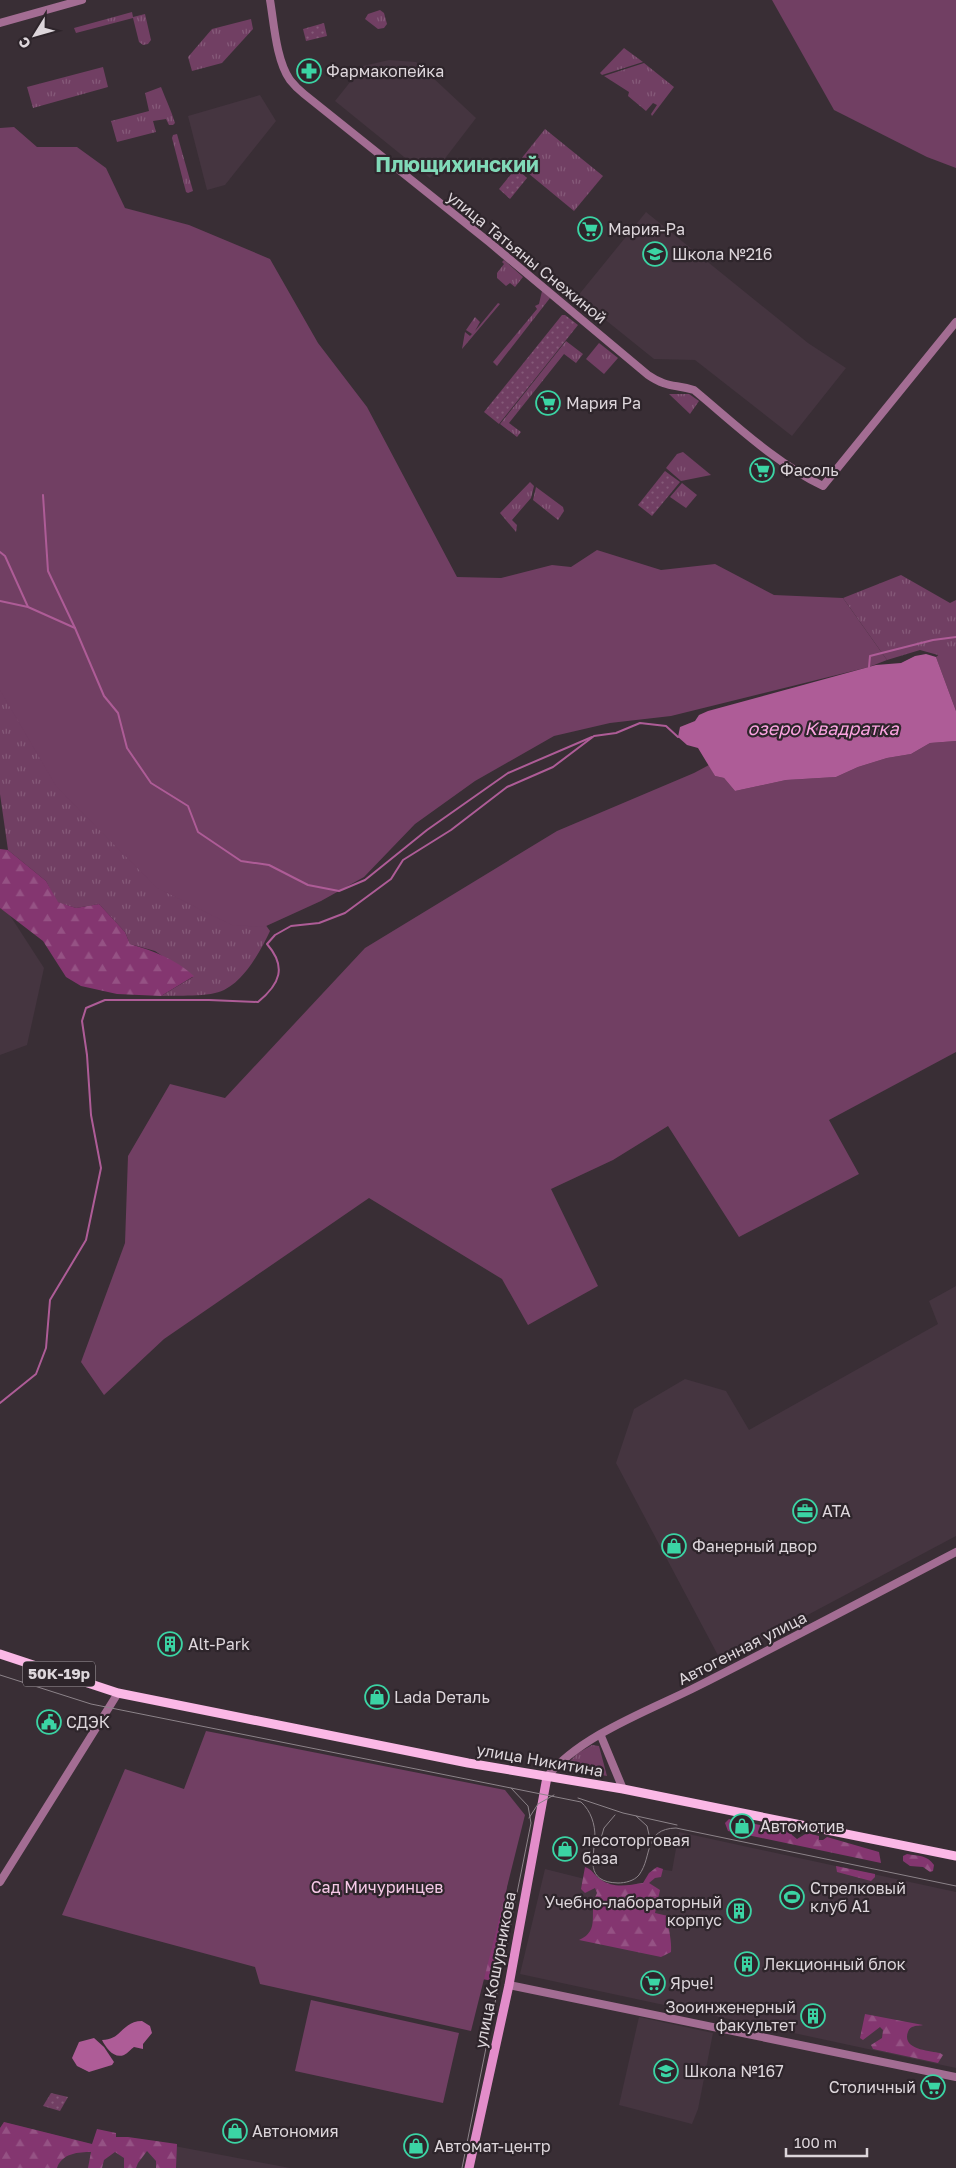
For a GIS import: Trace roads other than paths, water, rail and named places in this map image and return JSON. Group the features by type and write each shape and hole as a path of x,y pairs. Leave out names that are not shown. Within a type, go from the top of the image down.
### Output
{"main road":[{"name":"50К-19р","path":"0,1654 118,1693"},
{"name":"улица Никитина","path":"118,1693 547,1777 623,1789 956,1856"},
{"name":"улица Кошурникова","path":"469,2168 509,1986 547,1777"}],"street":[{"path":"0,23 82,0"},
{"name":"улица Татьяны Снежиной","path":"270,0 274,27 286,72 290,80 304,94 489,242 648,375 665,385 694,390 769,452 791,468 822,486 956,322"},
{"name":"Автогенная улица","path":"547,1777 566,1758 601,1736 956,1552"},
{"path":"0,1882 118,1693"},
{"path":"601,1736 623,1789"},
{"path":"509,1986 956,2076"}],"water":[{"name":"озеро Квадратка","path":"926,654 936,657 956,711 956,741 930,743 911,754 887,758 858,767 836,777 786,780 735,791 724,778 715,776 698,748 687,745 678,737 680,727 695,721 699,715 708,711 876,665 901,663 915,656"},
{"path":"142,2021 150,2026 152,2033 143,2044 143,2049 134,2047 120,2056 108,2049 102,2040 114,2037 130,2024"},
{"path":"94,2038 104,2047 114,2062 112,2065 89,2072 77,2066 72,2058 79,2042"}],"waterway":[{"path":"43,495 48,571 75,628"},
{"path":"0,552 5,556 28,607"},
{"path":"0,601 28,607 75,628 104,696 118,713 127,748 151,783 188,806 198,832 241,861 269,865 308,885 339,891 365,880 427,830 508,773 592,737"},
{"path":"869,667 870,656 933,640 956,637"},
{"path":"0,1403 36,1374 46,1348 50,1300 86,1240 101,1168 91,1115 87,1055 82,1021 86,1008 105,1000 258,1002 272,989 278,975 277,960 267,944 275,935 291,926 319,923 345,913 391,879 403,860 451,830 507,787 553,767 594,736 616,733 640,723 666,726 678,737"}],"tram line":[{"path":"0,1675 91,1704 581,1802 590,1814 594,1827 593,1868 596,1874 607,1882 624,1883 637,1877 643,1868 653,1838 658,1833 676,1828 956,1886"},
{"path":"462,2168 531,1823 528,1806 511,1788"},
{"path":"529,1818 538,1804 554,1795"},
{"path":"578,1798 623,1813 677,1825"},
{"path":"599,1845 604,1828 615,1815"},
{"path":"636,1816 647,1826 651,1843"}],"place":[{"name":"Фармакопейка","path":"309,71"},
{"name":"Мария-Ра","path":"590,229"},
{"name":"Школа №216","path":"655,254"},
{"name":"Мария Ра","path":"548,403"},
{"name":"Фасоль","path":"762,470"},
{"name":"АТА","path":"805,1511"},
{"name":"Фанерный двор","path":"674,1546"},
{"name":"Alt-Park","path":"170,1644"},
{"name":"Lada Dеталь","path":"377,1697"},
{"name":"СДЭК","path":"49,1722"},
{"name":"Автомотив","path":"742,1826"},
{"name":"лесоторговая база","path":"565,1849"},
{"name":"Стрелковый клуб А1","path":"792,1897"},
{"name":"Учебно-лабораторный корпус","path":"739,1911"},
{"name":"Лекционный блок","path":"747,1964"},
{"name":"Ярче!","path":"653,1983"},
{"name":"Зооинженерный факультет","path":"813,2016"},
{"name":"Школа №167","path":"666,2071"},
{"name":"Столичный","path":"933,2087"},
{"name":"Автономия","path":"235,2131"},
{"name":"Автомат-центр","path":"416,2146"}],"district":[{"name":"Плющихинский","path":"457,165"}],"park label":[{"name":"Сад Мичуринцев","path":"377,1887"}]}
